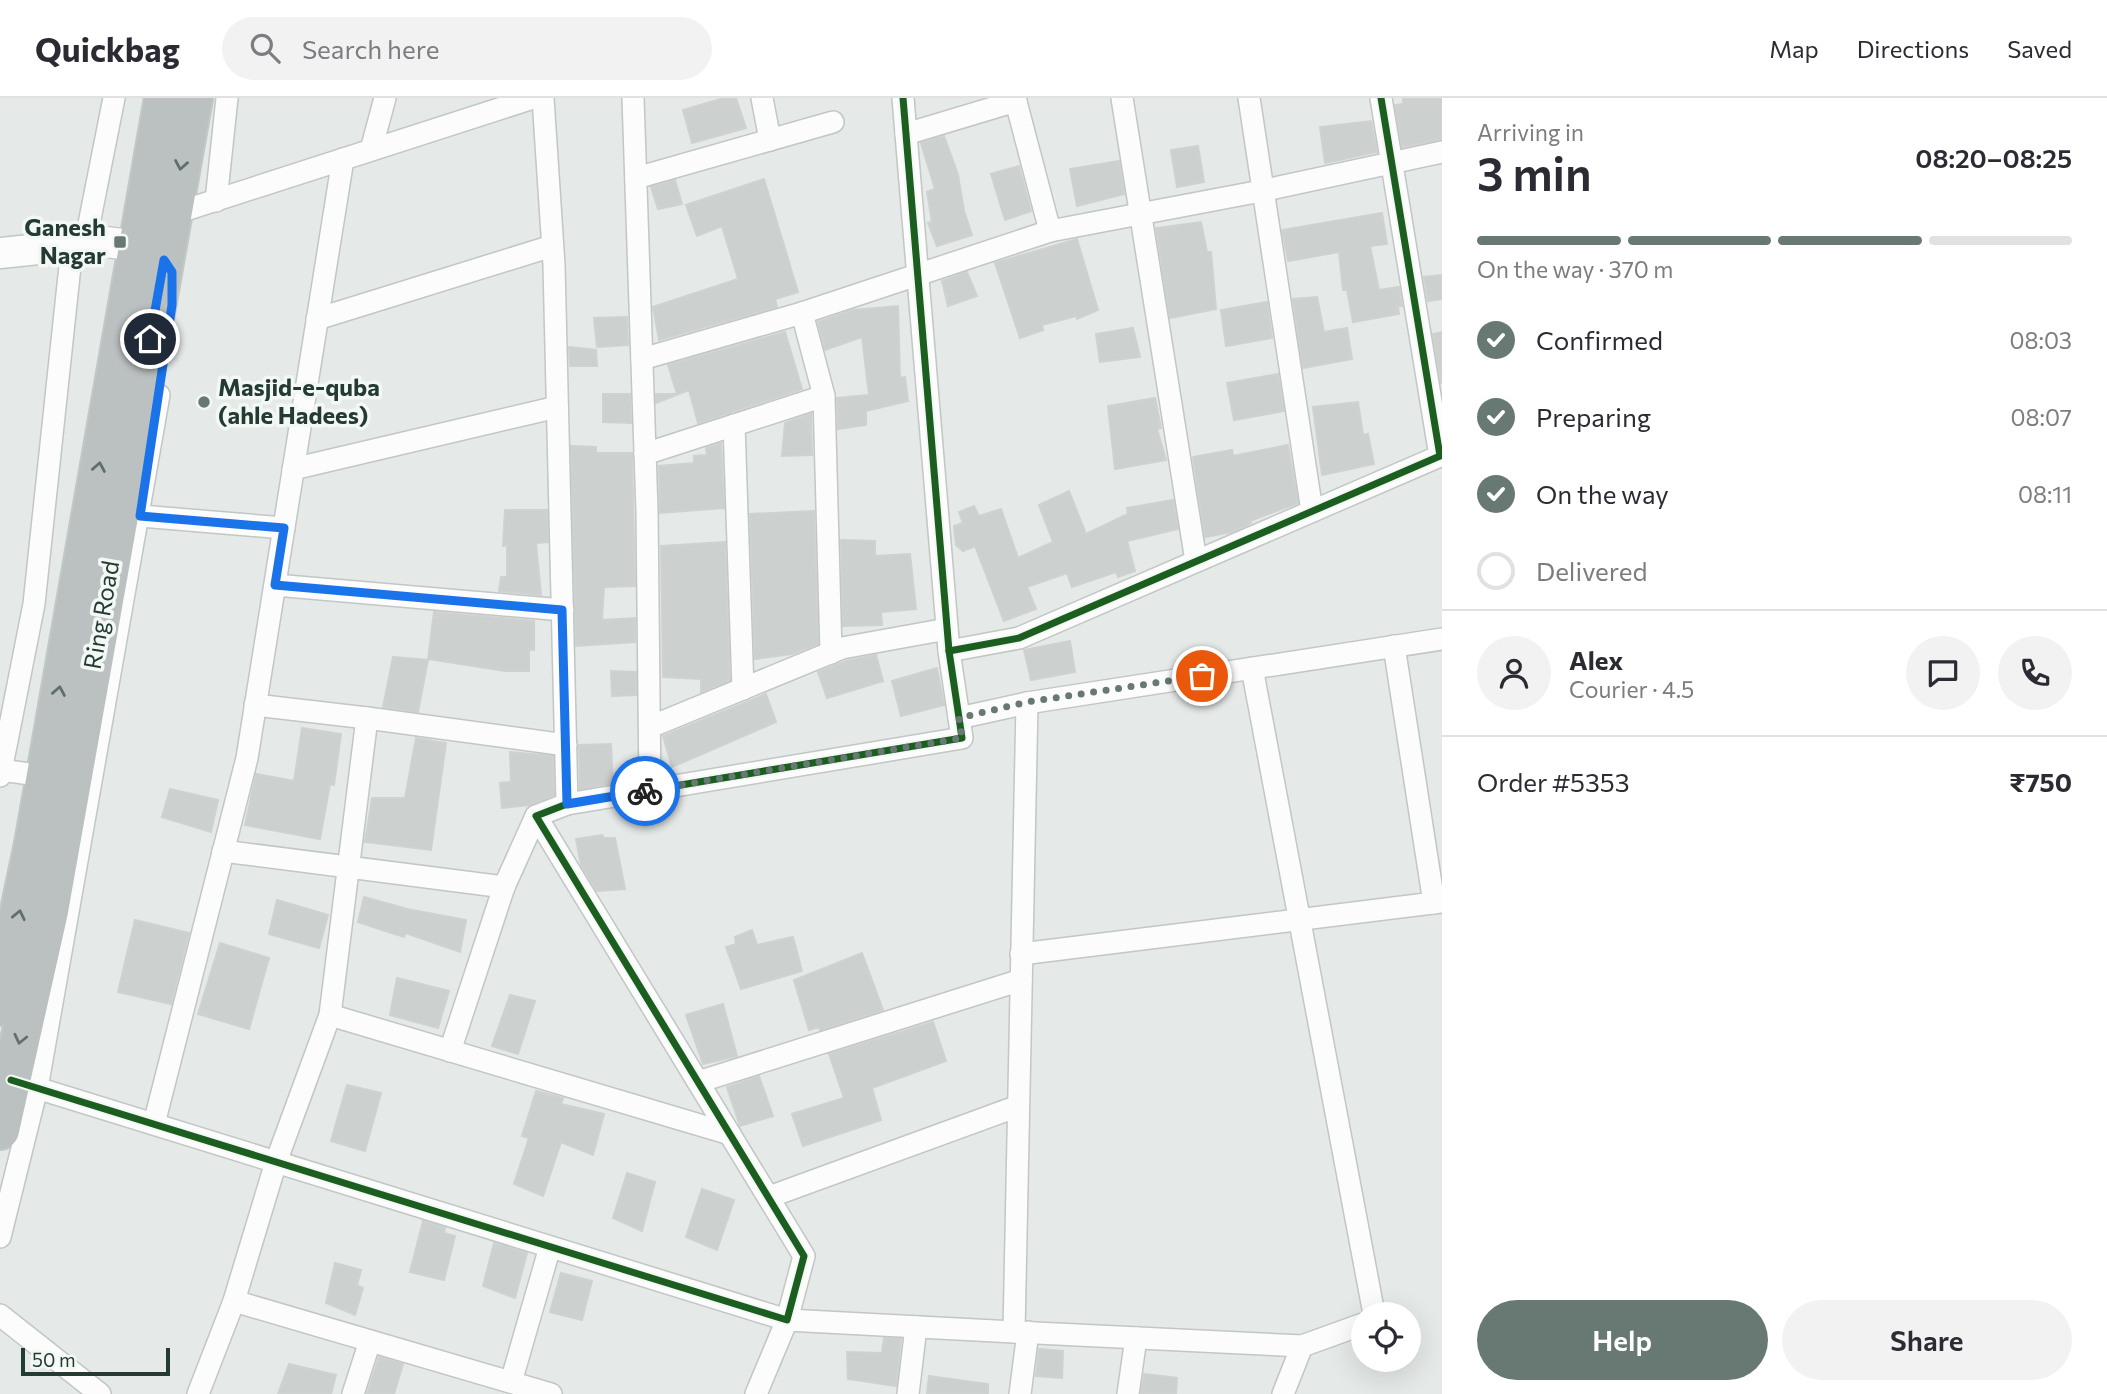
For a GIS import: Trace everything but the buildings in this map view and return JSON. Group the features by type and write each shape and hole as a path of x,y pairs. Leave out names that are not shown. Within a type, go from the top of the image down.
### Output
{"highway":[{"name":"Ring Road","path":"0,1130 24,1084 49,911 130,515 155,244 164,98"},
{"name":"Ring Road","path":"0,1006 155,244 193,98"}],"street":[{"path":"45,776 0,772 34,604 78,255 114,98"},
{"path":"216,201 227,98"},
{"path":"371,150 385,98"},
{"path":"0,253 78,255 114,262 155,244 216,201 533,98"},
{"path":"543,98 552,246 567,804"},
{"path":"633,98 645,454 650,790"},
{"path":"762,98 770,140"},
{"path":"450,1051 504,887 536,816 567,804 962,738 948,651 903,98"},
{"path":"1122,98 1138,214 1196,561"},
{"path":"1250,98 1261,191 1312,511"},
{"path":"948,651 1019,638 1440,456 1381,98"},
{"path":"906,134 1016,99 1050,231"},
{"path":"636,178 833,122"},
{"path":"642,359 802,313 1050,231 1261,191 1442,152"},
{"path":"154,1124 247,758 343,159"},
{"path":"317,319 552,246"},
{"path":"0,271 78,255"},
{"path":"802,313 824,396 831,653"},
{"path":"645,454 824,396"},
{"path":"293,468 557,407"},
{"path":"734,425 743,689"},
{"path":"130,515 284,528"},
{"path":"275,585 562,610"},
{"path":"649,727 831,653 947,629"},
{"path":"959,718 1027,702 1442,639"},
{"path":"1021,954 1438,902 1394,646"},
{"path":"1252,668 1372,1302"},
{"path":"1020,1394 1018,1106 1027,702"},
{"path":"255,705 566,744"},
{"path":"198,1394 234,1301 276,1162 330,1014 367,718"},
{"path":"536,816 804,1256 787,1320 756,1394"},
{"path":"223,851 504,887"},
{"path":"698,1082 1021,980"},
{"path":"330,1014 730,1134"},
{"path":"0,1237 24,1084 787,1320 1302,1346 1351,1328"},
{"path":"769,1197 1018,1106"},
{"path":"511,1382 550,1247"},
{"path":"234,1301 551,1394"},
{"path":"0,1315 100,1394"},
{"path":"908,1394 915,1327"},
{"path":"1128,1394 1136,1338"},
{"path":"353,1394 370,1341"},
{"path":"1283,1394 1302,1346"}],"cycle path":[{"path":"903,98 949,651 1019,638 1440,456 1381,98"},
{"path":"11,1080 787,1320 804,1256 536,816 567,804 962,738 949,651"}],"way so far":[{"path":"645,791 962,738 959,718 1027,702 1202,676"}],"place":[{"name":"Ganesh Nagar","path":"120,242"},
{"name":"Masjid-e-quba (ahle Hadees)","path":"204,402"}],"route":[{"path":"150,339 164,260 172,272 172,305 140,516 284,528 275,585 562,610 567,804 645,791"}]}
